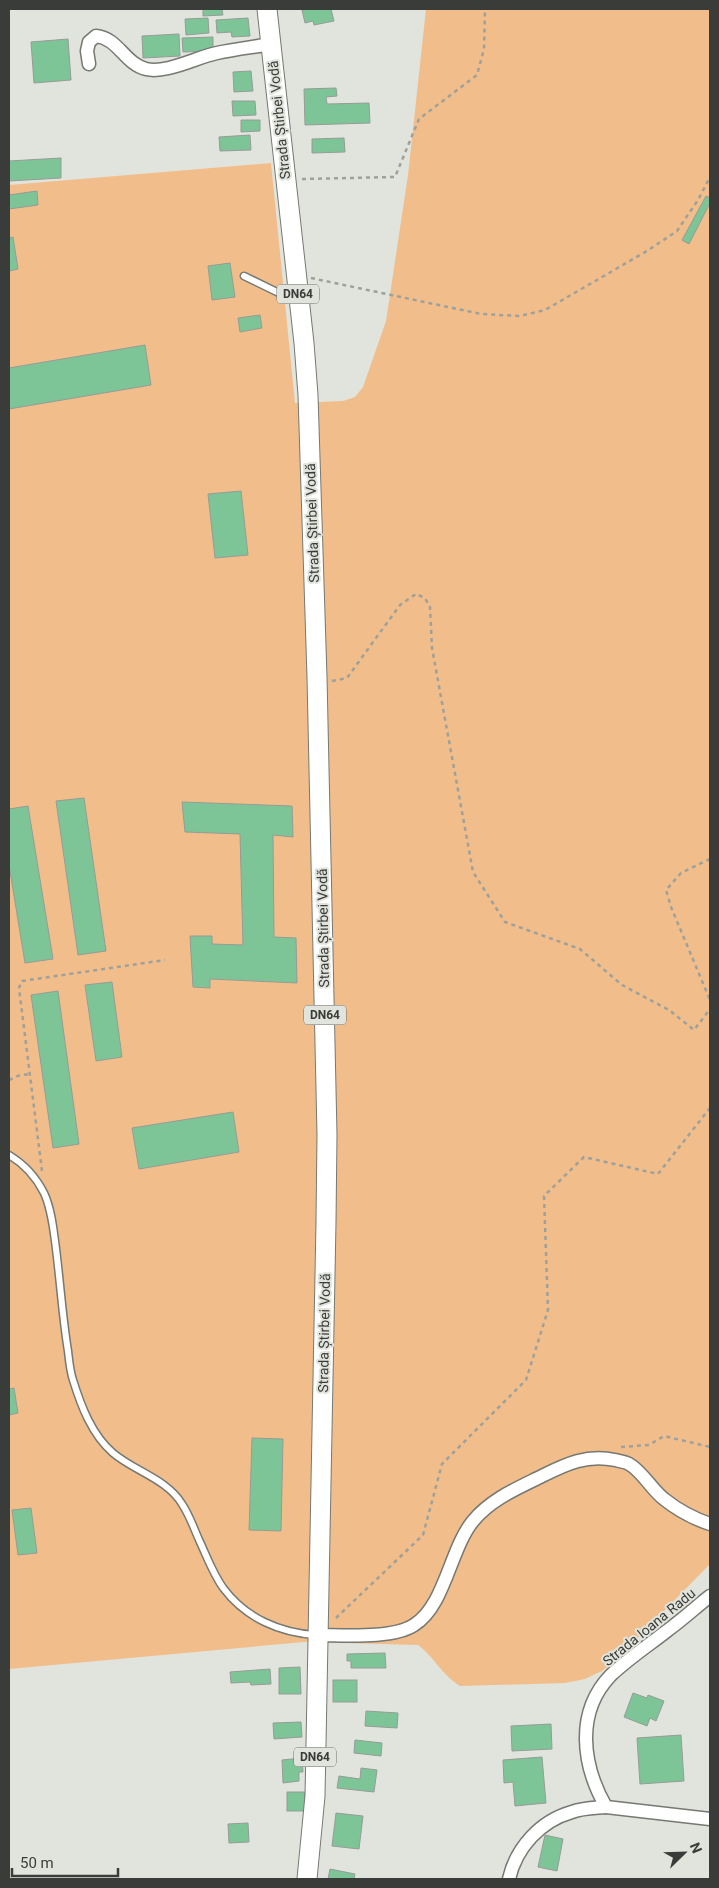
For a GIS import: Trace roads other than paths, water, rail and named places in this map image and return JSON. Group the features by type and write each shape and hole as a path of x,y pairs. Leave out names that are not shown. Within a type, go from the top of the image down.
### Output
{"main road":[{"name":"Strada Știrbei Vodă","path":"267,9 306,375 317,677 326,1222 315,1796 307,1879"}],"street":[{"path":"89,64 88,42 96,36 105,37 134,64 147,70 166,70 184,62 217,53 271,44"},
{"path":"317,1635 384,1634 403,1631 413,1626 422,1620 434,1604 462,1538 472,1522 485,1508 507,1493 566,1464 582,1459 595,1458 629,1464 662,1498 688,1516 710,1524"},
{"name":"Strada Ioana Radu","path":"606,1807 596,1790 589,1767 585,1742 586,1722 593,1700 610,1677 634,1655 710,1596"},
{"path":"509,1879 513,1863 525,1843 544,1826 572,1811 606,1807 710,1820"}],"lane":[{"path":"244,276 281,294 298,294"},
{"path":"9,1155 21,1162 34,1176 45,1194 52,1220 72,1378 84,1412 96,1432 112,1452 163,1484 180,1501 189,1515 199,1541 223,1587 234,1601 248,1612 274,1627 299,1634 317,1635"}]}
